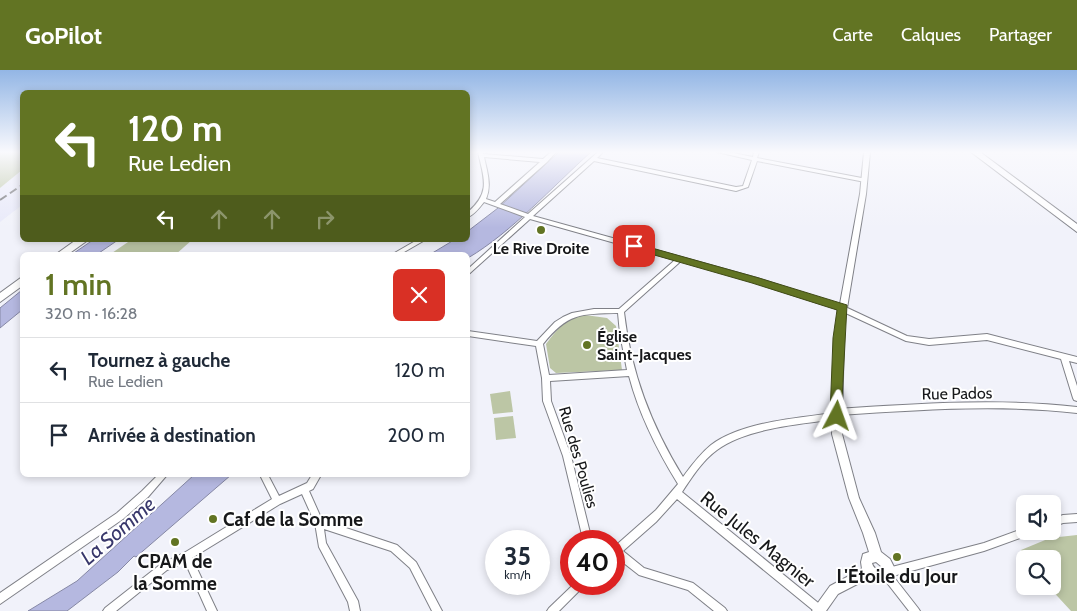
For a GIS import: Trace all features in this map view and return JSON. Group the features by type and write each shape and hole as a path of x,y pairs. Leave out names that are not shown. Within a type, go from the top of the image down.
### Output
{"main road":[{"path":"1008,177 1077,229"},
{"path":"1014,177 1077,224"},
{"path":"65,252 80,242"},
{"path":"0,298 20,283"}],"street":[{"path":"470,213 484,200 487,193 487,177"},
{"path":"498,205 527,177"},
{"path":"470,270 526,216 572,177"},
{"path":"680,177 736,189 745,187 749,177"},
{"path":"851,177 865,180 839,338 837,434 851,489 876,556 886,563 887,574 915,611"},
{"path":"484,200 526,216 680,259 843,308 892,333 916,341 987,337 1077,360"},
{"path":"400,252 418,242"},
{"path":"470,334 539,344 555,324 575,314 621,311 680,259"},
{"path":"621,311 622,332 629,373 668,462 682,483"},
{"name":"Rue des Poulies","path":"539,344 546,378 549,407 566,456 585,530"},
{"path":"1064,357 1077,398"},
{"path":"546,378 629,373"},
{"name":"Rue Pados","path":"625,543 664,508 677,493 690,471 710,451 730,438 783,424 837,414 931,406 1050,406 1077,410"},
{"path":"0,599 120,516 161,477"},
{"path":"265,477 277,501"},
{"path":"108,611 149,577 277,501 310,486 316,477"},
{"path":"304,489 319,523 322,544 353,601 355,611"},
{"name":"Rue Jules Magnier","path":"677,493 819,610"},
{"path":"1061,521 1077,518"},
{"path":"319,523 394,548 413,565 437,611"},
{"path":"876,556 870,557 866,561 870,571 877,576 984,547 1016,535"},
{"path":"187,556 212,611"},
{"path":"625,559 642,572 690,586 722,611"},
{"path":"819,610 834,590 870,571"},
{"path":"552,611 569,595"}],"shaded area":[{"path":"13,177 20,177 20,207 0,222 0,188"}],"green space":[{"path":"0,177 13,177 0,188"},
{"path":"128,242 190,242 178,252 113,252"},
{"path":"585,315 607,318 616,326 622,370 556,373 550,368 546,344 567,321"},
{"path":"510,391 513,412 493,414 490,394"},
{"path":"513,416 516,438 496,440 494,418"},
{"path":"1077,535 1077,611 1071,611 1056,595 1061,595 1061,550 1021,550 1045,540 1061,540 1061,537"}],"water":[{"path":"531,177 564,177 516,222 470,257 470,252 434,252 451,242 470,242 470,229 498,208"},
{"path":"90,242 115,242 100,252 75,252"},
{"path":"20,292 20,312 0,328 0,308"},
{"path":"192,477 229,477 136,557 134,556 118,572 67,611 28,611 77,581"}],"railway":[{"path":"0,200 20,186"}],"place":[{"name":"Le Rive Droite","path":"541,230"},
{"name":"Église Saint-Jacques","path":"587,345"},
{"name":"Caf de la Somme","path":"213,519"},
{"name":"CPAM de la Somme","path":"175,542"},
{"name":"L'Étoile du Jour","path":"897,557"}],"route":[{"path":"634,246 755,280 843,308 839,338 837,416"}],"water label":[{"name":"La Somme","path":"118,531"}]}
